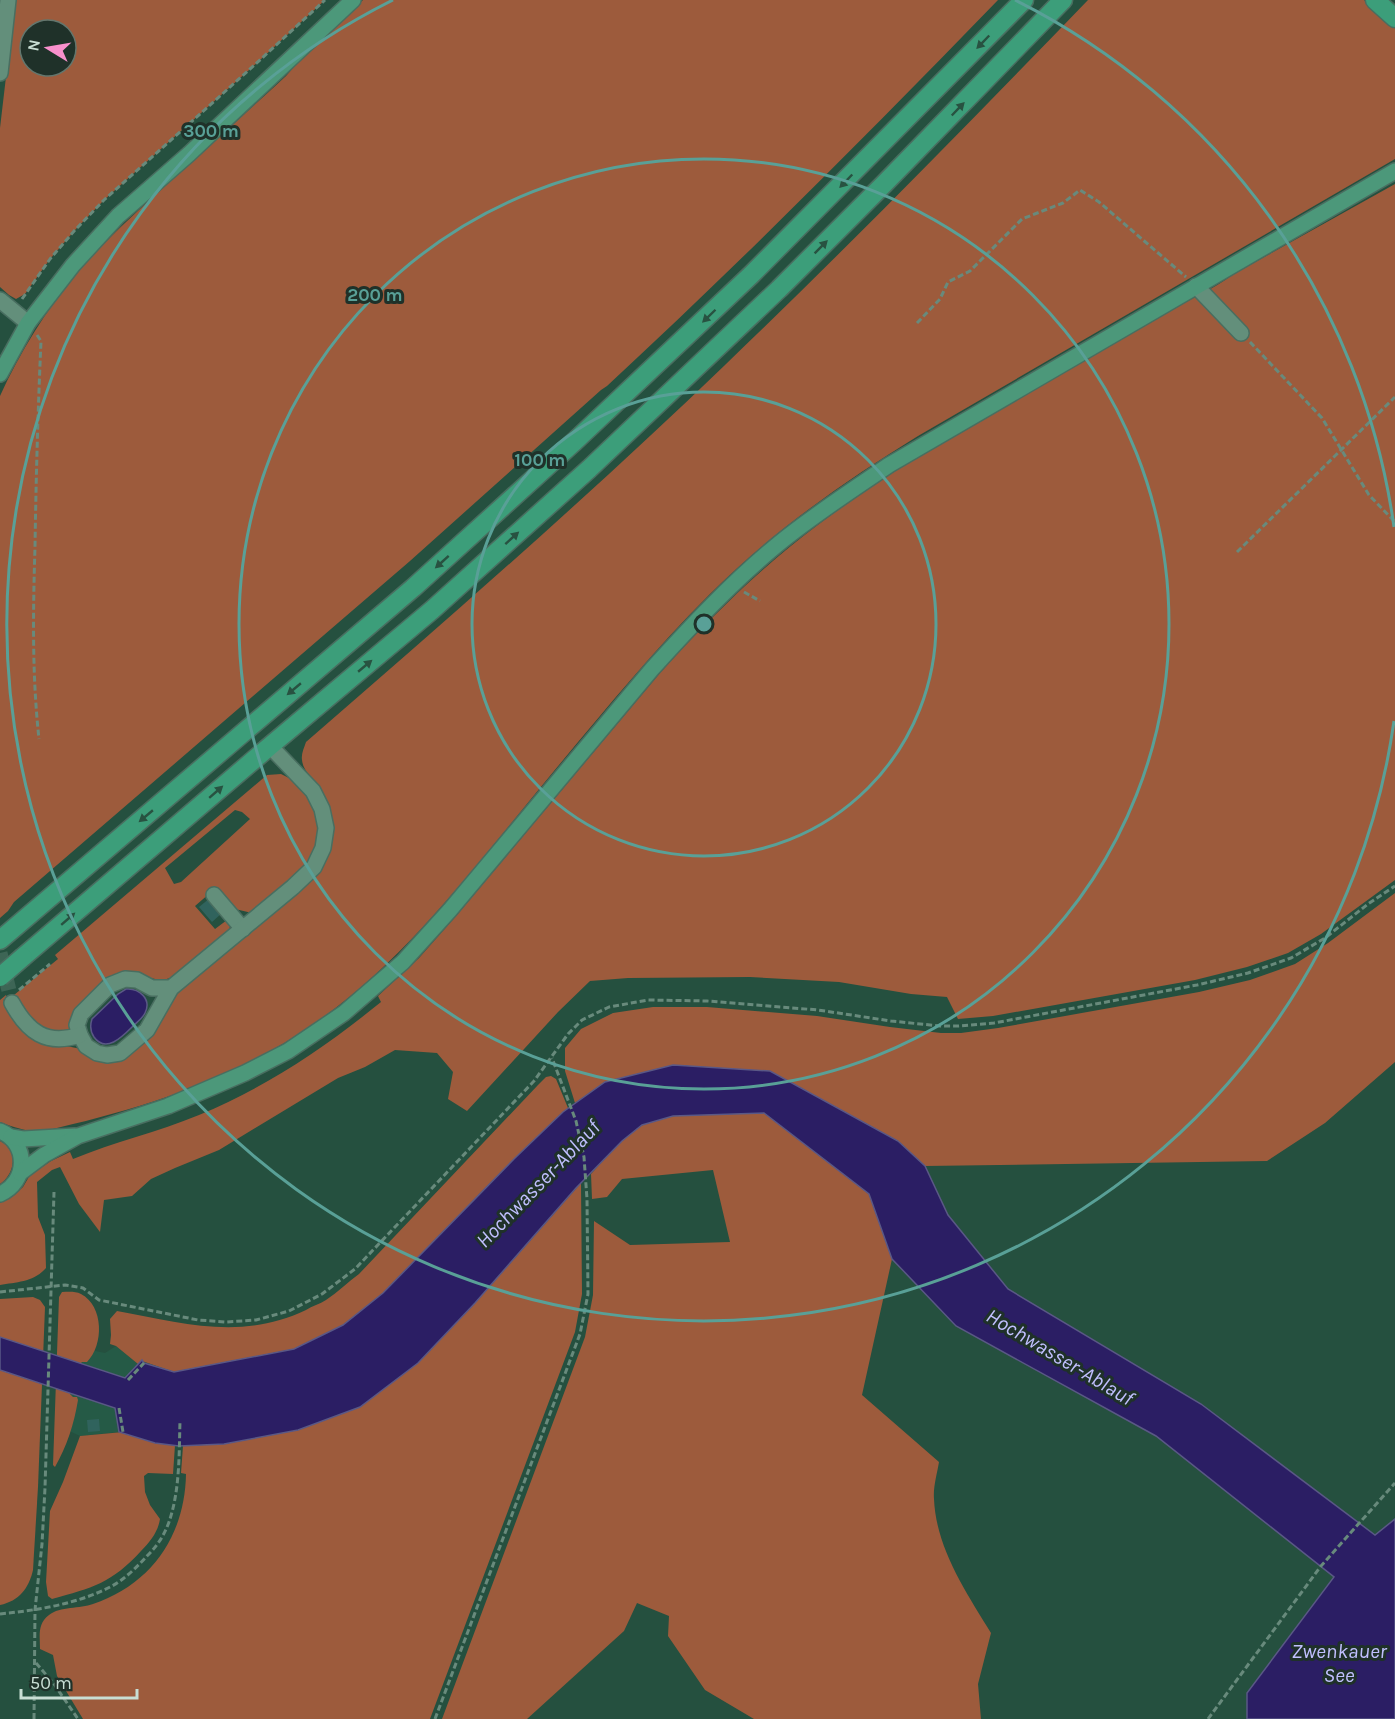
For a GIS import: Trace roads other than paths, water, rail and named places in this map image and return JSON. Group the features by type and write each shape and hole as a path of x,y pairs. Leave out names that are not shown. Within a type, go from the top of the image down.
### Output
{"highway":[{"path":"0,940 413,588 574,442 777,250 1024,0"},
{"path":"0,977 432,610 589,469 701,364 884,184 1063,0"},
{"path":"1375,0 1395,18"}],"main road":[{"path":"0,374 28,323 73,264 118,216 189,154 353,0"},
{"path":"0,1194 10,1188 20,1173 44,1155 78,1136 168,1106 245,1072 288,1051 344,1013 403,962 450,910 652,669 735,582 813,516 889,465 1395,171"},
{"path":"5,1134 22,1139 78,1136"},
{"path":"5,1134 16,1143 22,1158 20,1173"}],"street":[{"path":"0,73 8,0"},
{"path":"1196,286 1241,333"},
{"path":"0,300 28,323"},
{"path":"171,988 152,988 137,980 124,979 110,985 81,1014 77,1025 86,1046 97,1053 107,1055 120,1053 147,1030 171,988 314,867 323,848 326,828 322,809 313,791 270,746"},
{"path":"213,895 243,929"},
{"path":"12,1004 32,1030 50,1039 67,1040 80,1035"}],"water":[{"path":"126,989 135,990 143,995 147,1003 144,1015 114,1042 104,1044 99,1042 92,1032 92,1019"},
{"path":"673,1065 770,1071 898,1141 925,1166 948,1215 1008,1289 1201,1404 1375,1535 1395,1519 1395,1719 1247,1719 1247,1693 1334,1577 1156,1436 956,1326 892,1259 869,1194 764,1113 673,1116 642,1125 622,1141 576,1188 475,1303 418,1363 360,1407 298,1430 224,1444 179,1446 155,1443 119,1432 115,1408 0,1370 0,1337 125,1378 142,1360 144,1363 174,1372 294,1349 343,1325 383,1293 563,1112 605,1082"}],"tunnel":[{"path":"0,953 12,1003"}],"water label":[{"name":"Hochwasser-Ablauf","path":"538,1184"},
{"name":"Hochwasser-Ablauf","path":"1060,1357"},
{"name":"Zwenkauer See","path":"1339,1663"}]}
